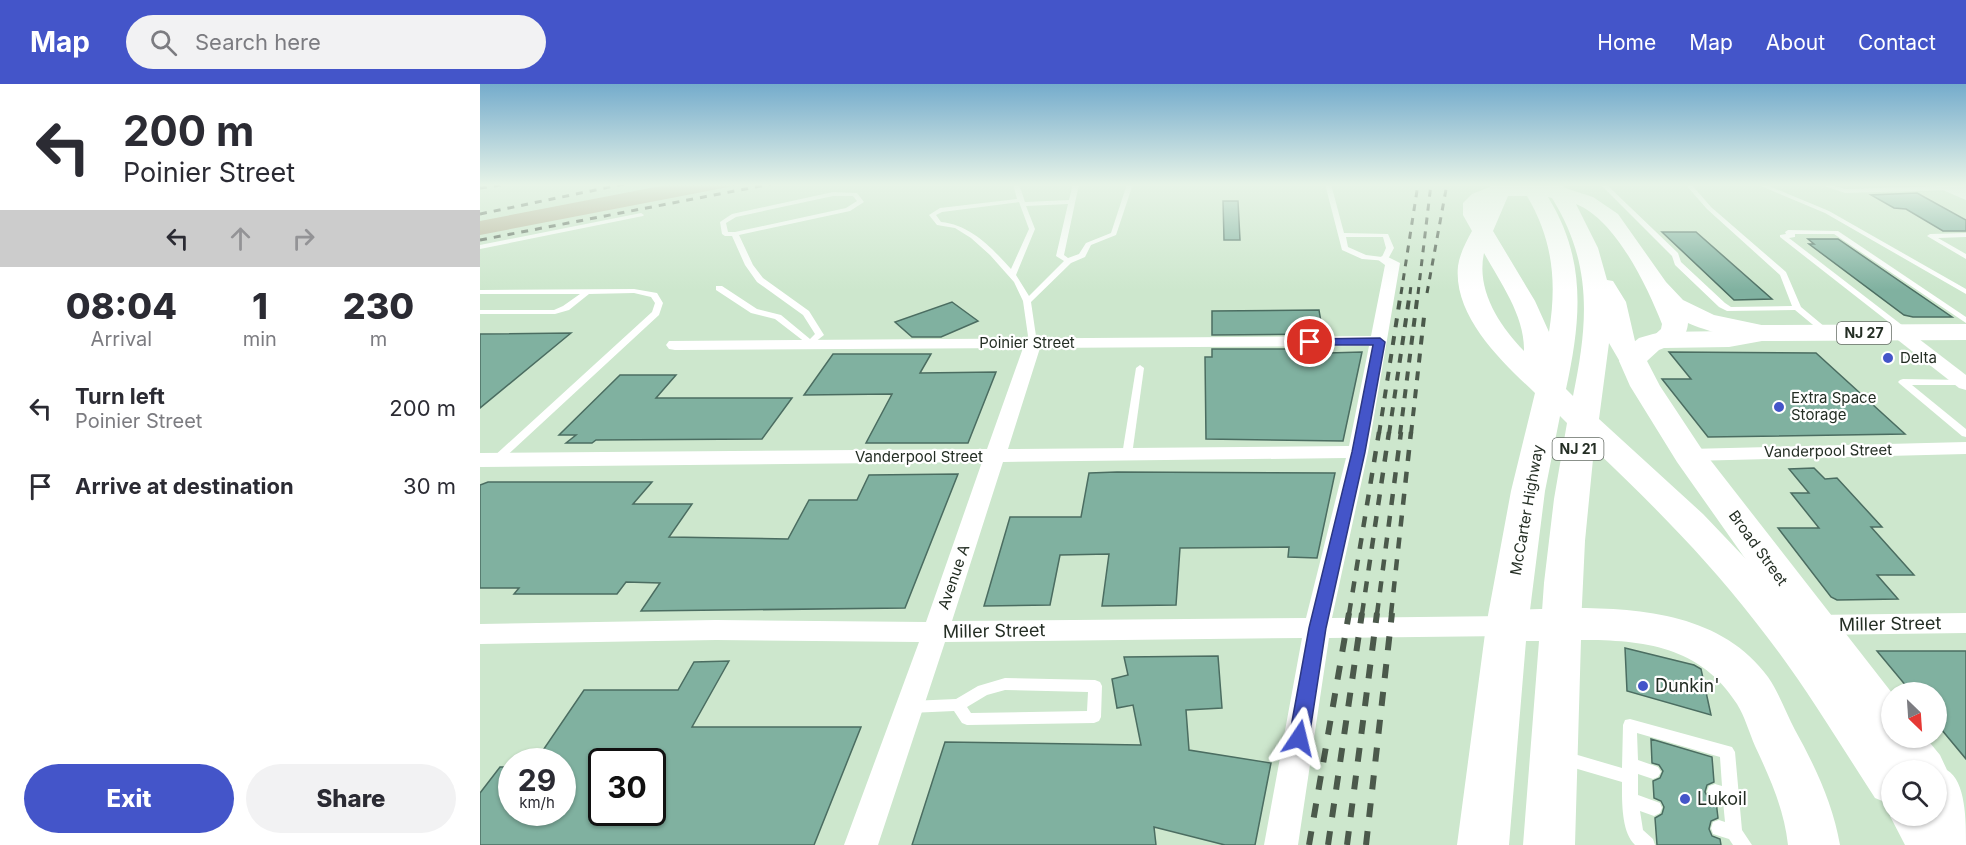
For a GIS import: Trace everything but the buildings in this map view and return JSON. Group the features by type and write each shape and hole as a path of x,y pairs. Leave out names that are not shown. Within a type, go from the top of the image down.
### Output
{"main road":[{"path":"1476,220 1523,301 1538,337 1538,351 1554,376"},
{"path":"1487,220 1469,263 1470,278 1475,297 1486,319 1501,340 1529,370 1670,502 1752,590 1797,646 1881,766"},
{"name":"McCarter Highway","path":"1484,845 1508,626 1537,448 1554,376 1564,308 1565,271 1559,243 1562,220"},
{"name":"McCarter Highway","path":"1549,845 1552,754 1571,506 1593,356 1597,311 1594,273 1583,235 1563,220"},
{"path":"1612,220 1619,227 1663,296 1675,324 1674,332 1662,340 1648,344 1639,352 1634,361"},
{"name":"Broad Street","path":"1594,273 1614,301 1618,327 1626,354 1634,361 1645,386 1689,455 1881,714"},
{"path":"1663,296 1677,308 1696,317 1761,333"},
{"name":"NJ 27","path":"1662,340 1729,339 1761,333 1966,333"},
{"path":"1508,626 1626,624 1669,631 1711,650 1733,668 1751,689 1789,766 1805,807 1814,845"},
{"path":"1906,748 1915,760"},
{"path":"1947,804 1966,829"},
{"path":"1922,826 1936,845"}],"street":[{"path":"1281,845 1317,628 1358,452 1380,342 1393,263 1384,259"},
{"path":"1904,333 1965,383"},
{"name":"Poinier Street","path":"675,345 1380,342"},
{"name":"Avenue A","path":"861,845 1033,343"},
{"name":"Vanderpool Street","path":"1689,455 1966,448"},
{"name":"Vanderpool Street","path":"488,460 1358,452"},
{"name":"Miller Street","path":"1814,625 1966,623"},
{"name":"Miller Street","path":"480,634 716,630 935,632 1508,626"}],"lane":[{"path":"480,247 617,220"},
{"path":"726,220 723,222 725,234 735,234 803,220"},
{"path":"936,220 939,224 959,227 1013,274 1027,302 1033,343"},
{"path":"1013,274 1032,229 1028,220"},
{"path":"1068,220 1060,256 1068,261"},
{"path":"1027,302 1068,261 1082,255 1088,244 1114,234 1119,220"},
{"path":"1338,220 1345,248 1365,257 1384,259 1390,248 1386,235 1342,235"},
{"path":"1639,220 1675,255 1678,263 1722,305 1737,310 1797,308"},
{"path":"1722,220 1783,274 1797,308 1827,333"},
{"path":"1840,220 1966,292"},
{"path":"1904,333 1782,236 1793,236 1788,232 1836,232 1966,321"},
{"path":"719,288 754,311 778,318 810,344 820,335 807,314 760,280 749,265 735,234"},
{"path":"1966,235 1930,236 1966,257"},
{"path":"480,312 555,312 566,308 588,291"},
{"path":"480,292 634,291 654,295 657,297 660,308 488,460"},
{"path":"1127,455 1140,368"},
{"path":"1965,383 1904,382 1966,434"},
{"path":"910,707 958,705 983,690 1005,684 1095,686 1094,717 967,719 958,705"},
{"path":"1647,845 1635,834 1630,800 1630,725 1727,752 1732,835"},
{"path":"1552,754 1630,771 1653,772"},
{"path":"1715,791 1731,796"},
{"path":"1630,800 1654,808"}],"shaded area":[{"path":"488,220 560,220 480,235 480,221"}],"railway":[{"path":"480,240 586,220"},
{"path":"1401,294 1413,220"},
{"path":"1418,294 1427,220"},
{"path":"1427,293 1440,220"},
{"path":"1410,294 1411,285"},
{"path":"1379,434 1401,292"},
{"path":"1389,434 1410,292"},
{"path":"1400,434 1418,292"},
{"path":"1411,434 1424,317"},
{"path":"1349,614 1379,432"},
{"path":"1362,614 1389,432"},
{"path":"1377,614 1401,432"},
{"path":"1391,614 1411,432"},
{"path":"1309,845 1349,613"},
{"path":"1328,845 1362,613"},
{"path":"1347,845 1377,613"},
{"path":"1366,845 1392,613"}],"place":[{"name":"Delta","path":"1888,358"},
{"name":"Extra Space Storage","path":"1779,407"},
{"name":"Dunkin'","path":"1643,686"},
{"name":"Lukoil","path":"1685,799"}],"route":[{"path":"1299,738 1317,628 1358,452 1380,342 1310,342"}]}
